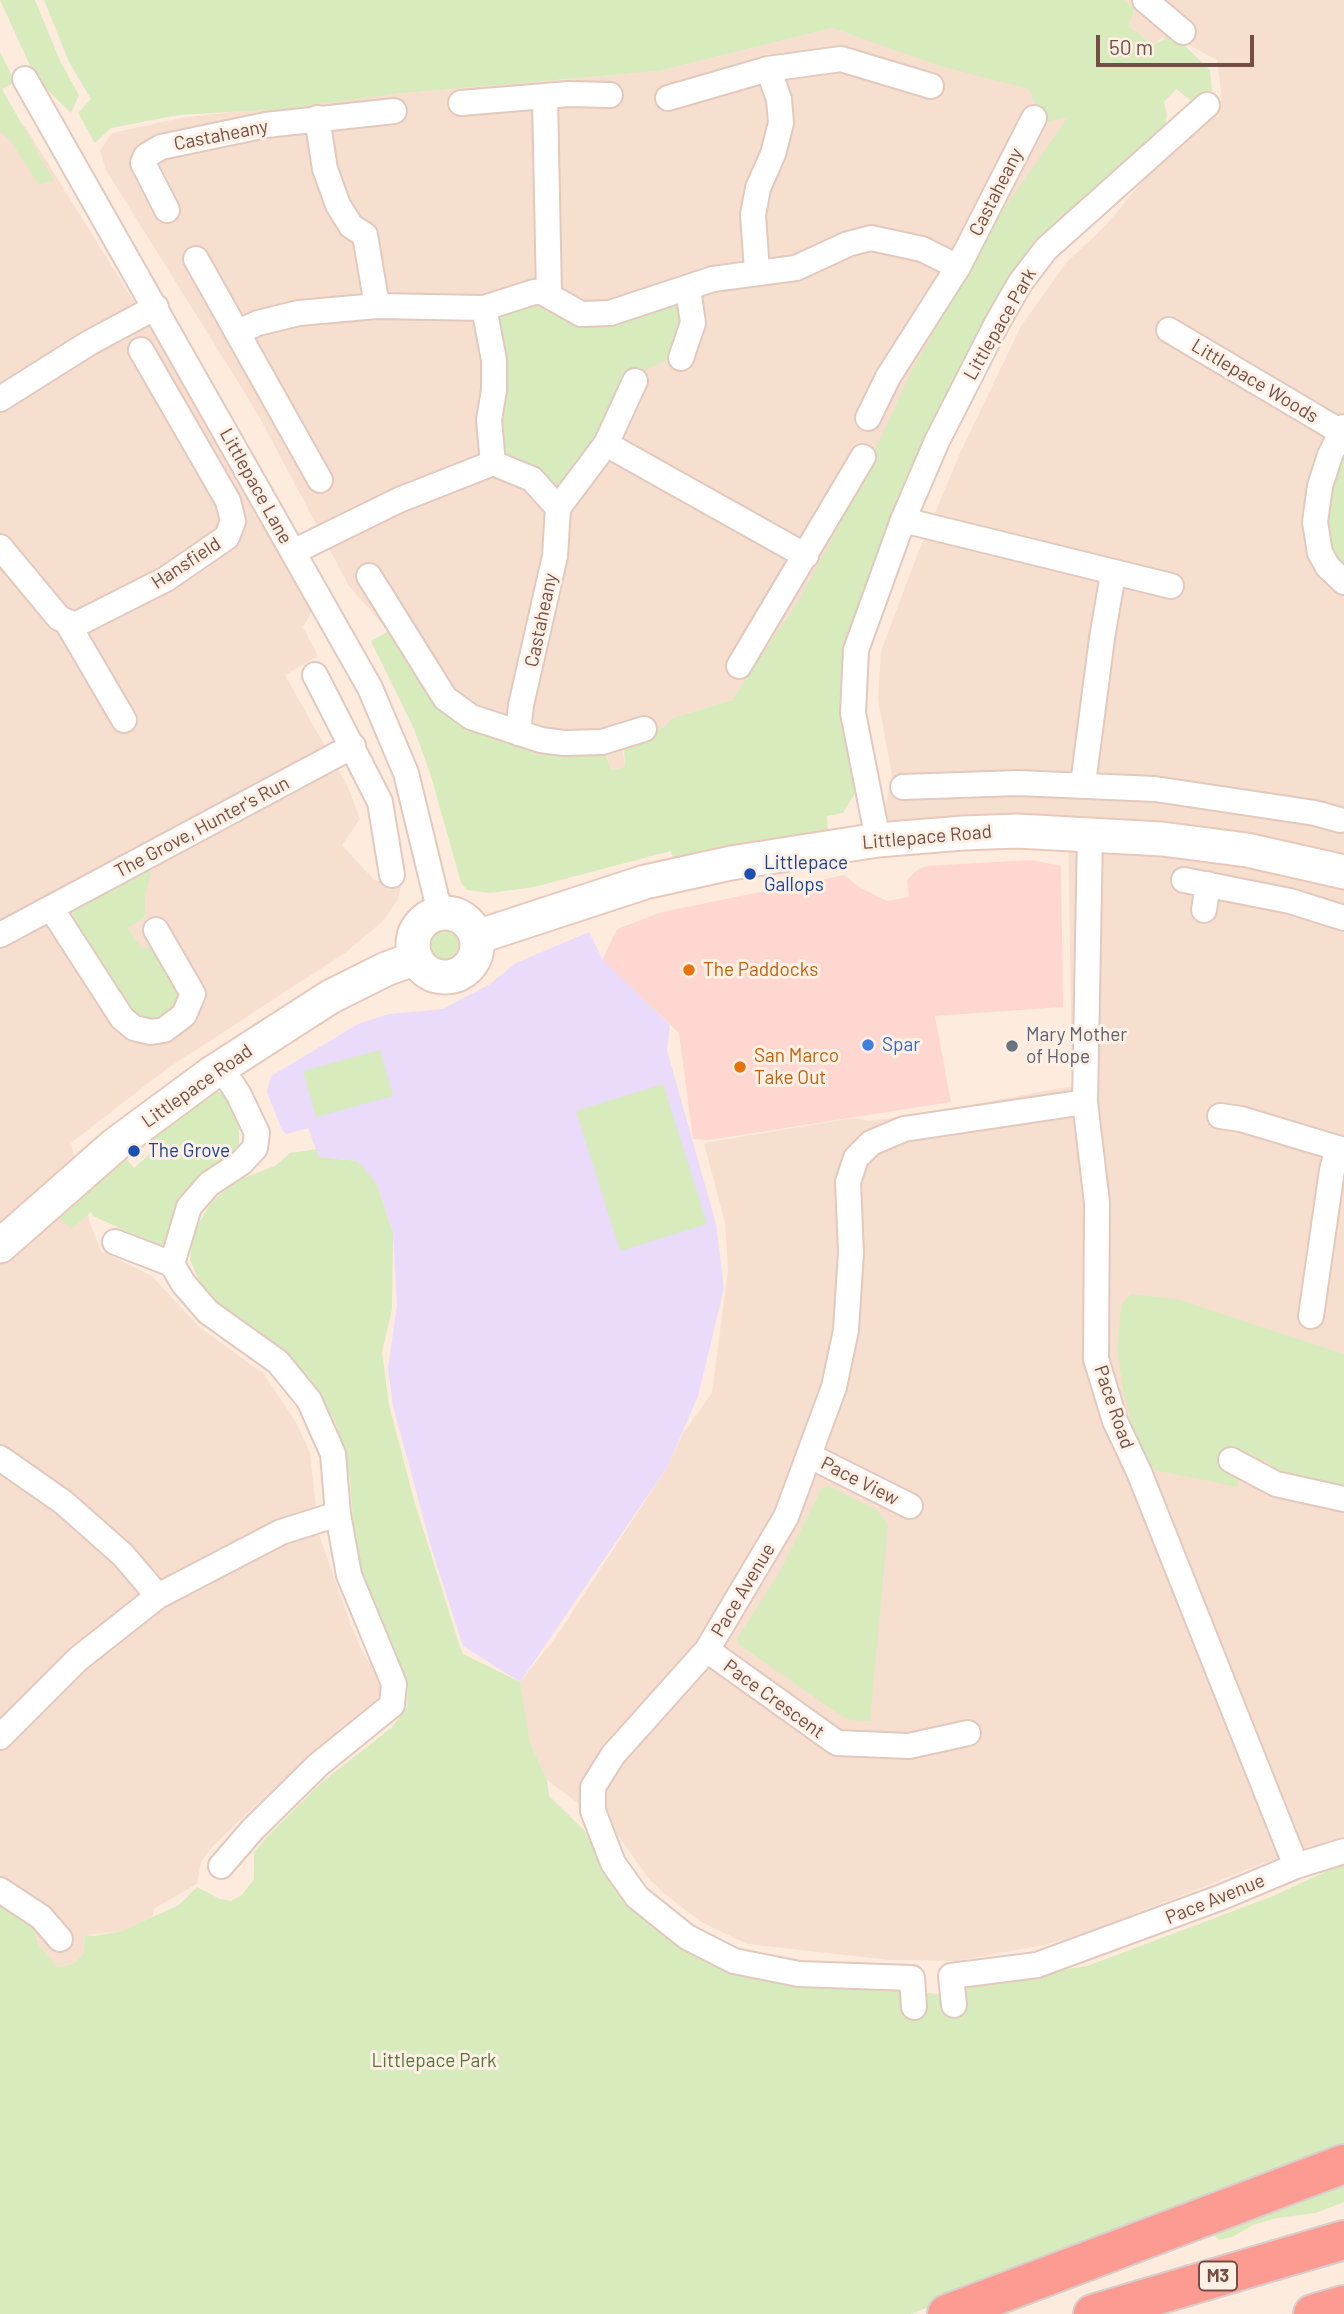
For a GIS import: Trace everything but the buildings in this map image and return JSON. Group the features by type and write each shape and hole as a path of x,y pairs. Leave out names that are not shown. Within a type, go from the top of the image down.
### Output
{"highway":[{"path":"947,2314 1344,2164"},
{"name":"M3","path":"1093,2314 1344,2239"},
{"path":"1313,2314 1344,2305"}],"street":[{"path":"1145,0 1183,32"},
{"path":"668,98 768,69 841,58 930,86"},
{"path":"757,271 753,215 758,188 773,154 781,123 779,99 768,69"},
{"name":"Littlepace Lane","path":"25,79 370,688 395,744 415,804 440,913"},
{"path":"461,103 610,95"},
{"path":"545,97 549,295"},
{"name":"Littlepace Park","path":"878,840 853,713 852,693 862,630 903,520 978,358 1030,269 1060,234 1207,105"},
{"name":"Castaheany","path":"167,211 144,163 150,153 175,144 317,118 394,111"},
{"path":"317,118 325,169 338,205 351,226 365,235 377,306"},
{"name":"Castaheany","path":"868,418 888,377 958,267 1034,118"},
{"path":"238,332 258,323 299,313 377,306 484,308 534,292 549,295 573,311 596,315 628,309 713,279 757,271 796,268 848,244 871,238 922,249 958,267"},
{"path":"196,259 320,480"},
{"path":"681,358 693,323 688,289"},
{"path":"0,400 89,343 156,307"},
{"path":"484,308 495,375 489,420 493,463"},
{"name":"Littlepace Woods","path":"1169,330 1343,429 1320,486 1315,522 1320,554 1328,567 1344,582"},
{"name":"Hansfield","path":"68,624 75,625 96,615 198,559 227,537 233,521 228,501 141,350"},
{"path":"293,552 398,500 493,463 532,480 558,508 606,444 635,382"},
{"path":"606,444 806,556"},
{"path":"738,666 863,457"},
{"name":"Castaheany","path":"518,733 521,705 555,555 558,508"},
{"path":"903,520 971,535 1113,574 1171,586"},
{"path":"0,547 52,611 68,624 124,720"},
{"path":"1083,784 1113,574"},
{"path":"369,576 445,698 471,717 541,740 583,743 602,742 644,729"},
{"path":"315,675 380,802 392,875"},
{"name":"The Grove, Hunter's Run","path":"0,935 353,746"},
{"path":"903,787 931,775 1083,784 1319,803 1340,820"},
{"name":"Littlepace Road","path":"477,937 645,882 731,863 878,840 1017,831 1090,834 1247,850 1344,872"},
{"name":"Pace Road","path":"1090,834 1085,1102 1097,1203 1097,1359 1115,1421 1139,1472 1296,1866"},
{"path":"1184,880 1290,901 1344,918"},
{"path":"1204,910 1208,884"},
{"path":"51,908 122,1018 134,1028 151,1032 164,1030 184,1015 192,994 156,930"},
{"path":"440,913 458,915 473,928 477,937 477,947 470,966 452,976 430,974 416,958 413,939 417,930 422,922 440,913"},
{"name":"Littlepace Road","path":"0,1246 116,1144 221,1067 330,997 386,969 416,958"},
{"path":"172,1264 189,1207 209,1184 241,1164 255,1148 257,1133 239,1095 221,1067"},
{"name":"Pace Avenue","path":"914,2007 912,1978 799,1974 734,1961 687,1937 638,1896 613,1863 593,1811 593,1787 613,1755 707,1650 786,1517 834,1387 846,1330 850,1252 848,1182 856,1158 871,1143 904,1129 1085,1102"},
{"path":"1220,1116 1241,1119 1341,1149 1332,1170 1311,1316"},
{"path":"115,1242 172,1264 183,1283 208,1312 278,1362 309,1400 333,1454 338,1514 349,1575 394,1684 395,1697 387,1711 299,1783 221,1866"},
{"name":"Pace View","path":"810,1456 910,1506"},
{"path":"0,1458 63,1502 123,1555 158,1596"},
{"path":"1231,1460 1252,1474 1276,1484 1344,1499"},
{"path":"0,1737 78,1659 158,1596 281,1532 338,1514"},
{"name":"Pace Crescent","path":"707,1650 837,1742 909,1746 968,1733"},
{"name":"Pace Avenue","path":"954,2005 951,1976 1037,1965 1210,1902 1296,1866 1344,1851"},
{"path":"0,1890 41,1917 60,1939"}],"shaded area":[{"path":"1124,0 1344,0 1344,1836 1264,1863 1089,1932 1044,1945 957,1961 890,1960 747,1944 701,1922 666,1895 649,1879 615,1831 547,1780 530,1742 520,1682 556,1637 668,1466 683,1433 712,1393 728,1270 725,1223 704,1143 854,1118 870,1121 923,1114 1072,1086 1068,819 881,828 892,776 878,699 881,651 918,553 961,451 1021,326 1066,263 1106,225 1174,143 1222,100 1217,60 1187,44 1162,38 1153,45 1129,26 1135,8"},
{"path":"832,28 952,69 1073,93 1086,123 912,446 732,700 672,718 664,727 623,751 625,767 612,770 606,754 578,757 535,754 413,658 349,586 256,411 106,170 100,151 112,133 180,118 394,94 659,71"},
{"path":"0,104 26,128 167,355 314,608 303,627 318,656 285,675 349,789 360,819 342,845 374,880 401,885 398,899 383,921 345,953 168,1068 71,1143 90,1223 101,1251 152,1276 199,1327 263,1373 296,1422 310,1453 319,1534 350,1623 363,1653 384,1684 385,1698 305,1759 213,1846 201,1862 197,1884 155,1908 152,1917 122,1931 85,1935 84,1953 73,1964 56,1967 39,1945 32,1925 0,1903"},
{"path":"1031,860 1061,866 1063,1007 935,1016 951,1102 709,1140 693,1139 679,1033 602,960 617,929 662,912 844,875 859,887 887,901 909,897 907,880 917,870 927,866"},
{"path":"589,932 603,960 670,1025 667,1050 716,1224 724,1288 698,1396 668,1466 520,1682 463,1646 432,1550 393,1406 388,1368 397,1305 393,1233 377,1185 357,1161 319,1157 308,1128 286,1134 267,1092 271,1076 358,1024 389,1014 443,1009 490,984 516,963"}],"green space":[{"path":"0,0 35,0 61,63 79,95 71,113 36,79"},
{"path":"44,0 1124,0 1135,8 1129,26 1153,45 1170,36 1181,42 1210,70 1212,91 1193,102 1176,89 1164,102 1167,115 1165,126 1036,244 890,528 847,635 841,702 857,790 843,813 827,816 828,832 673,858 671,851 534,887 490,893 467,890 461,883 431,776 414,729 371,641 389,631 395,632 434,695 514,738 535,754 578,757 579,753 603,749 612,770 625,767 624,746 664,727 672,718 732,700 797,603 845,515 912,370 1001,213 1068,117 1043,123 1029,89 940,66 832,28 659,71 394,94 283,109 178,115 111,128 95,143 78,113 91,99 69,62"},
{"path":"0,52 15,82 2,89 54,181 39,185 11,141 0,132"},
{"path":"533,300 588,324 610,326 669,300 687,305 672,358 636,374 606,432 566,486 547,483 503,454 497,446 498,318 503,312"},
{"path":"1344,449 1344,568 1337,562 1329,545 1324,518 1335,471"},
{"path":"146,866 151,874 145,896 145,917 127,928 142,948 155,948 181,992 177,1009 159,1020 148,1021 133,1019 77,929 73,914 75,909"},
{"path":"445,927 459,932 464,946 459,960 445,965 431,960 426,946 431,932"},
{"path":"380,1050 393,1096 316,1117 303,1071"},
{"path":"663,1084 707,1224 620,1251 576,1111"},
{"path":"212,1090 223,1093 232,1104 239,1122 239,1148 161,1247 93,1216 91,1212 71,1229 55,1214 122,1154 134,1168 154,1150 144,1138"},
{"name":"Littlepace Park","path":"317,1149 319,1157 357,1161 368,1173 377,1185 393,1233 392,1309 382,1352 389,1405 414,1500 463,1654 520,1682 530,1742 547,1780 549,1796 584,1830 623,1893 770,1977 938,1994 1090,1965 1273,1896 1344,1863 1344,2151 1132,2227 911,2314 0,2314 0,1903 32,1925 39,1945 57,1967 73,1964 84,1953 85,1935 122,1931 179,1905 197,1887 220,1899 231,1901 242,1895 254,1879 254,1852 267,1837 321,1783 392,1727 407,1707 408,1687 362,1576 355,1549 350,1479 336,1424 319,1391 307,1377 282,1360 267,1339 216,1303 201,1285 190,1260 193,1232 211,1203 225,1190 244,1178 275,1166 290,1153"},
{"path":"1131,1294 1177,1299 1344,1354 1344,1493 1271,1476 1269,1462 1241,1452 1238,1487 1155,1470 1137,1442 1124,1395 1117,1350 1121,1305"},
{"path":"828,1486 877,1510 888,1525 870,1721 850,1720 834,1711 740,1645 737,1639 779,1573 822,1488"},
{"path":"1344,2169 1344,2202 1316,2213 1277,2218 1253,2225 1232,2237 1219,2240 1213,2234"}],"place":[{"name":"Littlepace Gallops","path":"750,874"},
{"name":"The Paddocks","path":"689,970"},
{"name":"Spar","path":"868,1045"},
{"name":"Mary Mother of Hope","path":"1012,1046"},
{"name":"San Marco Take Out","path":"740,1067"},
{"name":"The Grove","path":"134,1151"}]}
